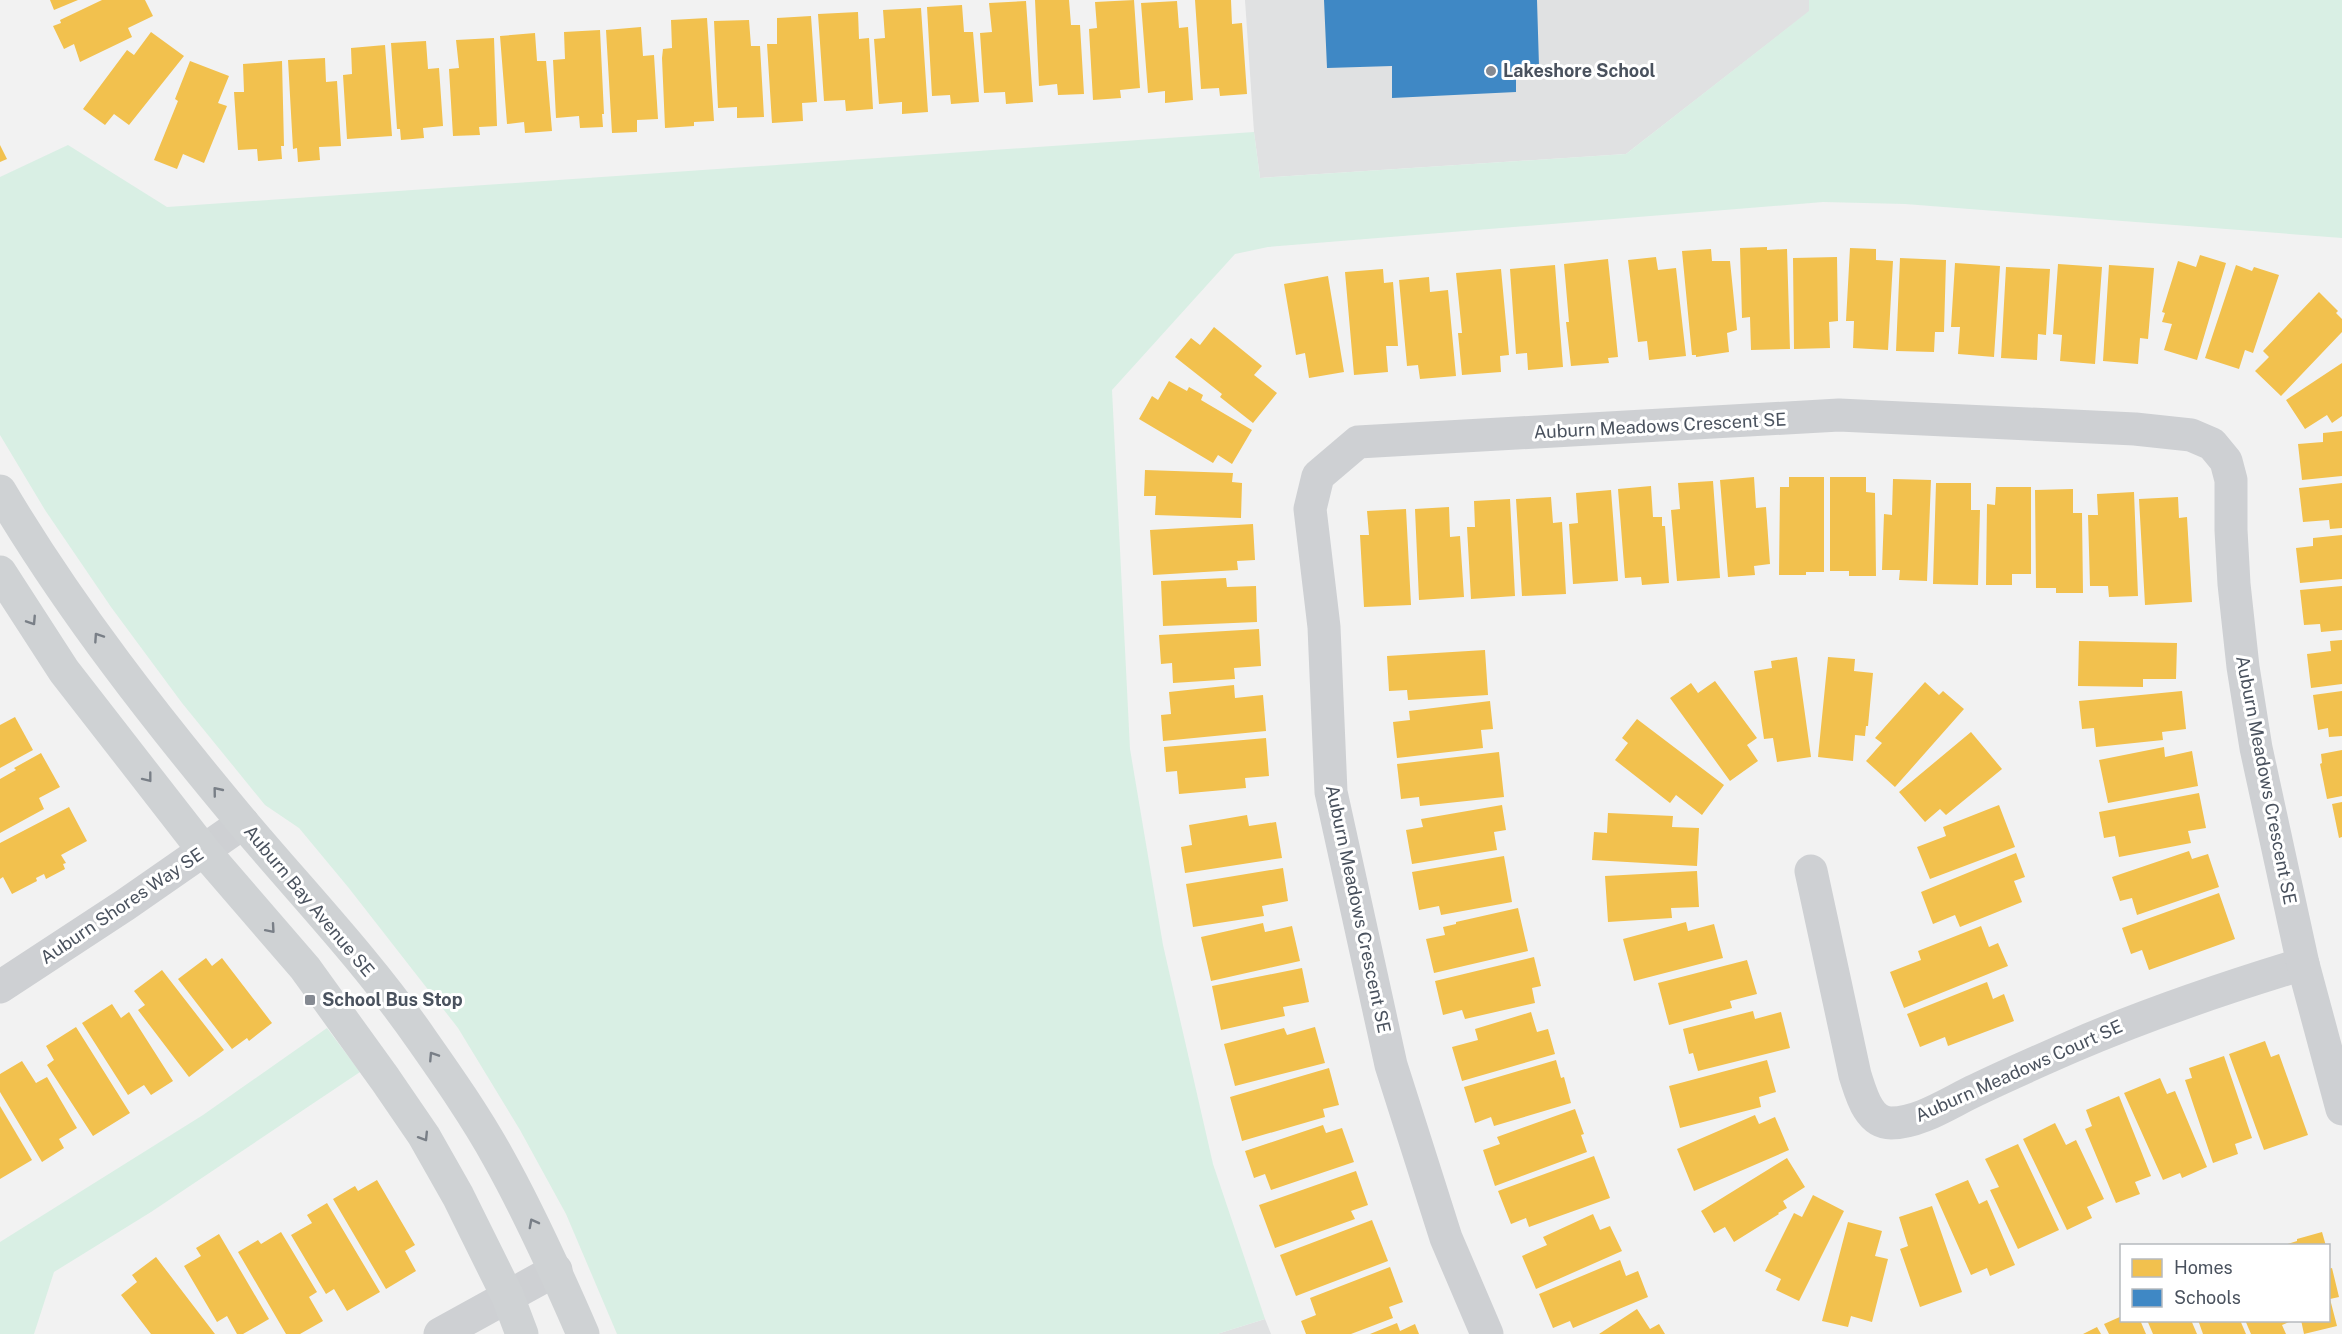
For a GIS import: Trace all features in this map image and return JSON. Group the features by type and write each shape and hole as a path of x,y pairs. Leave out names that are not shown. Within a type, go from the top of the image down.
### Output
{"street":[{"name":"Auburn Meadows Crescent SE","path":"1487,1334 1446,1238 1392,1065 1331,792 1324,627 1310,509 1318,476 1358,442 1839,415 2135,429 2191,435 2207,441 2222,454 2230,473 2233,576 2245,683 2302,964 2342,1108"},
{"name":"Auburn Bay Avenue SE","path":"0,491 122,673 243,823 345,941 421,1038 498,1156 555,1270 583,1334"},
{"path":"0,572 64,671 204,851 305,968 385,1079 424,1136 458,1196 508,1297 522,1334"},
{"name":"Auburn Shores Way SE","path":"0,987 243,823"},
{"name":"Auburn Meadows Court SE","path":"1811,871 1855,1076 1862,1097 1870,1111 1888,1123 1922,1116 2036,1062 2166,1008 2302,964"},
{"path":"440,1334 555,1270"}],"shaded area":[{"name":"Lakeshore School","path":"1245,0 1809,0 1810,11 1626,154 1260,178 1254,132"},
{"path":"1265,1319 1271,1334 1217,1334"}],"green space":[{"path":"1809,0 2342,0 2342,238 1905,204 1823,202 1268,247 1235,254 1112,390 1130,749 1163,945 1213,1164 1265,1319 1217,1334 617,1334 566,1214 520,1130 458,1028 299,828 265,805 182,703 111,607 45,510 0,435 0,177 68,145 167,207 1254,132 1260,178 1626,154 1809,11"},
{"path":"327,1028 360,1072 151,1212 54,1272 34,1334 0,1334 0,1242 203,1115"}],"building: Homes":[{"path":"50,0 78,0 54,10"},
{"path":"102,0 145,0 153,16 128,28 132,37 80,62 74,44 64,49 53,26 61,23 60,20"},
{"path":"1035,0 1069,0 1071,25 1080,25 1084,94 1058,95 1057,84 1039,86"},
{"path":"1134,0 1140,88 1120,90 1121,98 1093,100 1089,29 1097,28 1095,2"},
{"path":"1195,0 1231,0 1232,24 1242,23 1247,94 1220,96 1219,88 1201,89"},
{"path":"1026,1 1033,102 1006,104 1005,92 984,93 980,33 992,32 989,3"},
{"path":"1177,1 1179,28 1188,27 1193,100 1165,103 1165,91 1148,93 1141,3"},
{"path":"962,5 964,32 973,32 979,102 951,104 950,95 932,96 927,7"},
{"path":"921,8 928,112 902,114 902,102 879,104 874,39 885,38 883,10"},
{"path":"858,12 859,39 869,38 873,109 846,111 845,100 824,101 818,14"},
{"path":"811,16 817,102 802,103 803,121 772,123 767,44 777,44 777,18"},
{"path":"707,18 714,121 694,122 694,126 665,128 662,58 663,49 672,48 671,20"},
{"path":"749,20 751,46 760,46 764,117 737,118 737,107 718,108 714,21"},
{"path":"641,27 643,56 654,55 658,119 637,120 637,132 612,133 606,30"},
{"path":"600,30 603,127 580,128 579,116 556,118 553,60 565,59 564,32"},
{"path":"151,32 184,56 129,125 114,114 105,125 83,109 127,50 134,55"},
{"path":"535,33 537,61 546,61 552,131 525,133 524,122 507,124 500,36"},
{"path":"494,38 497,126 479,127 480,135 453,136 449,69 459,68 456,40"},
{"path":"426,41 428,69 439,68 443,126 423,128 424,138 401,140 400,129 397,129 391,43"},
{"path":"385,45 392,136 347,139 343,75 352,74 351,48"},
{"path":"325,58 326,82 337,81 341,146 319,147 320,160 298,162 297,148 293,149 288,60"},
{"path":"190,61 229,76 218,103 227,106 204,163 183,154 177,169 154,160 178,101 175,99"},
{"path":"282,61 284,146 281,146 282,159 258,161 257,149 238,150 234,92 244,92 243,64"},
{"path":"0,145 7,159 0,162"},
{"path":"1767,247 1767,250 1787,249 1790,349 1751,350 1750,317 1742,318 1740,248"},
{"path":"1850,248 1876,249 1876,260 1893,261 1888,350 1853,348 1854,321 1846,321"},
{"path":"1711,249 1712,261 1730,261 1737,330 1727,333 1729,352 1696,357 1692,355 1682,251"},
{"path":"2200,255 2226,263 2197,360 2164,350 2172,324 2162,322 2165,313 2162,312 2178,261 2196,267"},
{"path":"1656,257 1658,270 1676,268 1686,356 1649,360 1647,341 1638,342 1628,260"},
{"path":"1837,257 1838,321 1829,322 1830,348 1794,349 1793,258"},
{"path":"1900,258 1946,260 1944,332 1935,332 1934,352 1896,351"},
{"path":"1608,259 1618,357 1608,358 1609,363 1571,366 1566,322 1569,322 1564,264"},
{"path":"1955,263 2000,266 1994,357 1958,354 1960,327 1951,327"},
{"path":"2058,264 2102,267 2095,364 2060,361 2062,335 2053,334"},
{"path":"1555,265 1563,367 1528,370 1527,353 1516,354 1510,269"},
{"path":"2109,265 2154,268 2148,339 2140,338 2138,364 2103,361"},
{"path":"2236,265 2252,271 2254,267 2279,275 2253,353 2245,350 2239,369 2205,358"},
{"path":"2006,267 2050,269 2046,335 2038,334 2037,360 2001,358"},
{"path":"1383,269 1384,283 1393,282 1398,346 1386,346 1388,372 1354,375 1345,272"},
{"path":"1501,269 1509,355 1500,356 1501,372 1462,375 1458,333 1462,333 1456,273"},
{"path":"1328,276 1344,372 1309,378 1305,353 1296,355 1284,284"},
{"path":"1429,277 1430,292 1448,290 1456,376 1420,379 1418,365 1407,366 1399,280"},
{"path":"2319,292 2338,311 2336,313 2342,319 2342,332 2281,396 2255,371 2269,357 2263,351"},
{"path":"1214,327 1262,366 1254,375 1277,393 1253,423 1220,397 1222,394 1175,357 1191,338 1200,345"},
{"path":"2342,363 2342,416 2332,423 2327,415 2305,429 2286,400"},
{"path":"1169,381 1187,391 1189,387 1203,395 1201,400 1252,430 1232,464 1218,455 1213,463 1139,419 1152,396 1158,400"},
{"path":"2342,431 2342,476 2302,480 2298,444 2323,442 2323,433"},
{"path":"1145,470 1233,473 1232,482 1242,483 1241,518 1155,515 1156,496 1144,496"},
{"path":"1754,477 1756,508 1766,507 1770,564 1754,566 1755,575 1728,577 1720,480"},
{"path":"1789,477 1824,477 1824,572 1779,575 1780,487 1789,487"},
{"path":"1830,477 1866,477 1866,492 1875,493 1876,576 1849,576 1849,571 1830,571"},
{"path":"1893,479 1931,480 1927,581 1899,580 1900,570 1882,570 1884,514 1892,515"},
{"path":"1713,481 1720,578 1677,581 1671,510 1680,509 1678,483"},
{"path":"1936,483 1971,483 1971,510 1980,510 1978,585 1933,584"},
{"path":"2342,483 2342,528 2330,529 2329,520 2303,522 2299,488"},
{"path":"1651,486 1653,517 1662,517 1662,526 1665,526 1669,583 1642,585 1641,577 1625,578 1618,489"},
{"path":"1996,487 2031,487 2031,574 2012,574 2012,585 1986,585 1987,504 1995,505"},
{"path":"2073,489 2073,513 2082,513 2083,593 2056,593 2056,588 2036,588 2035,490"},
{"path":"1611,490 1618,581 1573,584 1569,524 1578,523 1576,493"},
{"path":"2134,492 2138,596 2109,597 2108,586 2090,586 2088,515 2098,515 2097,494"},
{"path":"1551,497 1553,523 1562,522 1566,594 1522,596 1516,499"},
{"path":"2178,497 2179,518 2187,517 2192,602 2145,605 2139,499"},
{"path":"1510,499 1515,596 1471,599 1467,527 1475,527 1474,501"},
{"path":"1449,507 1450,537 1460,536 1464,597 1419,600 1415,509"},
{"path":"1406,509 1411,605 1364,607 1360,535 1369,535 1367,511"},
{"path":"1253,524 1255,560 1237,561 1238,570 1153,575 1150,530"},
{"path":"2342,535 2342,579 2300,583 2296,548 2313,546 2313,538"},
{"path":"1226,578 1227,587 1256,586 1257,622 1163,626 1161,581"},
{"path":"2342,586 2342,630 2321,632 2320,624 2304,625 2300,590"},
{"path":"1259,629 1261,666 1234,668 1235,679 1173,683 1172,663 1161,664 1159,635"},
{"path":"2342,640 2342,684 2311,688 2307,654 2331,651 2330,641"},
{"path":"2079,641 2177,643 2176,679 2143,679 2143,687 2078,686"},
{"path":"1485,650 1488,695 1408,700 1407,690 1389,691 1387,656"},
{"path":"1797,657 1811,757 1777,762 1773,738 1764,739 1754,671 1772,668 1771,661"},
{"path":"1828,657 1855,659 1854,671 1873,673 1868,726 1866,726 1865,736 1855,735 1853,761 1818,757"},
{"path":"1715,681 1757,738 1747,745 1758,761 1730,781 1670,698 1691,683 1698,693"},
{"path":"1925,682 1939,695 1943,691 1964,709 1895,787 1866,761 1882,743 1875,738"},
{"path":"1234,685 1235,698 1263,695 1266,731 1163,741 1161,715 1171,714 1169,692"},
{"path":"2182,691 2186,729 2162,732 2163,740 2096,747 2094,728 2082,729 2079,701"},
{"path":"2342,691 2342,736 2329,737 2328,728 2318,730 2313,695"},
{"path":"1490,701 1493,729 1481,730 1483,748 1397,758 1393,722 1410,720 1409,711"},
{"path":"15,717 33,750 0,768 0,725"},
{"path":"1637,719 1724,785 1702,815 1676,795 1670,803 1615,760 1628,743 1622,738"},
{"path":"1971,732 2002,769 1946,815 1940,809 1925,822 1899,792"},
{"path":"1266,738 1269,776 1245,778 1246,788 1179,794 1177,771 1166,772 1164,747"},
{"path":"2164,747 2165,757 2192,751 2198,786 2108,803 2099,760"},
{"path":"2342,750 2342,796 2327,799 2320,764 2322,763 2321,754"},
{"path":"1499,752 1504,797 1420,806 1419,797 1401,799 1397,764"},
{"path":"41,753 60,787 39,798 44,809 0,833 0,779"},
{"path":"2199,793 2206,828 2188,831 2191,843 2119,857 2115,836 2104,838 2099,812"},
{"path":"2342,802 2342,837 2339,838 2332,804"},
{"path":"1502,805 1506,830 1494,832 1497,850 1412,864 1406,830 1423,827 1421,819"},
{"path":"1999,805 2015,847 1930,879 1917,847 1946,836 1943,827"},
{"path":"69,807 87,841 61,855 66,863 63,864 65,869 46,879 44,874 36,878 37,881 12,894 3,877 0,879 0,843"},
{"path":"1608,813 1673,816 1672,827 1699,828 1697,866 1592,860 1594,832 1607,833"},
{"path":"1247,815 1249,826 1276,822 1282,858 1185,873 1181,847 1192,845 1189,825"},
{"path":"2189,851 2192,859 2208,854 2219,887 2137,915 2132,898 2120,901 2112,877"},
{"path":"2016,853 2025,877 2014,881 2022,902 1960,927 1955,915 1933,924 1921,892"},
{"path":"1504,856 1512,902 1441,915 1439,906 1419,910 1412,872"},
{"path":"1283,868 1288,901 1262,906 1264,916 1193,927 1186,884"},
{"path":"1697,871 1699,907 1671,908 1672,918 1608,922 1605,876"},
{"path":"2219,893 2235,939 2149,970 2142,950 2131,954 2122,928"},
{"path":"1518,908 1528,951 1434,973 1426,939 1445,935 1443,927 1456,924 1456,922"},
{"path":"1686,922 1688,931 1714,924 1723,958 1634,981 1623,939"},
{"path":"1263,923 1265,932 1292,926 1300,961 1211,981 1201,937"},
{"path":"1981,926 1989,947 1998,943 2008,966 1904,1008 1890,972 1921,960 1918,951"},
{"path":"1534,957 1541,986 1532,988 1535,1003 1465,1019 1462,1010 1443,1015 1435,981"},
{"path":"206,958 212,966 222,958 272,1023 249,1041 247,1038 232,1049 178,979"},
{"path":"1747,960 1757,994 1730,1001 1732,1008 1669,1025 1658,983"},
{"path":"1302,968 1309,1002 1283,1007 1285,1016 1221,1030 1212,986"},
{"path":"162,970 224,1050 189,1077 138,1010 145,1005 134,991"},
{"path":"1987,982 1993,999 2004,994 2014,1021 1948,1046 1945,1037 1920,1047 1907,1014"},
{"path":"112,1004 121,1018 129,1012 173,1081 151,1095 144,1085 128,1095 82,1023"},
{"path":"1753,1011 1755,1019 1781,1012 1790,1048 1698,1071 1693,1053 1689,1054 1683,1029"},
{"path":"1531,1012 1537,1032 1548,1029 1555,1054 1462,1081 1452,1047 1478,1040 1475,1029"},
{"path":"76,1027 130,1113 93,1136 47,1065 54,1060 46,1046"},
{"path":"1315,1027 1325,1063 1235,1086 1224,1044 1284,1028 1287,1035"},
{"path":"2265,1041 2271,1057 2279,1054 2308,1135 2264,1150 2229,1054"},
{"path":"2224,1056 2252,1138 2235,1144 2238,1154 2213,1163 2185,1080 2192,1078 2189,1068"},
{"path":"1556,1060 1561,1078 1564,1077 1571,1103 1494,1126 1491,1117 1475,1123 1464,1087"},
{"path":"1767,1060 1776,1092 1759,1097 1761,1107 1680,1128 1669,1086"},
{"path":"22,1061 36,1083 47,1077 77,1128 59,1139 64,1148 42,1162 0,1092 0,1074"},
{"path":"1329,1068 1339,1105 1323,1109 1325,1117 1242,1141 1230,1097"},
{"path":"2160,1078 2167,1094 2175,1091 2207,1167 2182,1178 2180,1173 2163,1180 2124,1093"},
{"path":"2119,1096 2151,1176 2135,1182 2140,1194 2116,1203 2085,1129 2092,1126 2086,1110"},
{"path":"0,1106 32,1160 0,1179"},
{"path":"1575,1109 1584,1134 1581,1135 1587,1152 1495,1186 1483,1150 1500,1144 1497,1137"},
{"path":"1755,1115 1759,1124 1775,1117 1789,1150 1694,1191 1677,1149"},
{"path":"2055,1123 2066,1145 2076,1140 2104,1199 2087,1207 2092,1218 2067,1230 2023,1139"},
{"path":"1323,1125 1326,1133 1342,1128 1354,1162 1271,1190 1265,1174 1254,1178 1245,1151"},
{"path":"2018,1144 2059,1230 2018,1249 1990,1190 1999,1187 1985,1159"},
{"path":"1594,1156 1610,1198 1529,1227 1526,1218 1511,1224 1498,1191"},
{"path":"1787,1158 1805,1187 1783,1201 1787,1208 1734,1242 1725,1227 1714,1233 1701,1211"},
{"path":"1356,1171 1368,1205 1351,1211 1355,1219 1275,1248 1259,1205"},
{"path":"377,1180 415,1245 405,1251 416,1271 386,1289 333,1199 355,1186 358,1191"},
{"path":"1968,1180 1979,1204 1987,1200 2015,1265 1990,1276 1987,1268 1971,1275 1935,1194"},
{"path":"1813,1195 1844,1211 1799,1301 1776,1290 1781,1279 1765,1271 1794,1213 1802,1217"},
{"path":"327,1203 380,1292 347,1311 334,1289 326,1294 291,1235 312,1223 307,1215"},
{"path":"1932,1206 1962,1292 1920,1307 1900,1249 1908,1246 1899,1217"},
{"path":"1593,1214 1600,1230 1610,1226 1622,1251 1536,1289 1522,1256 1547,1245 1543,1237"},
{"path":"1372,1220 1388,1261 1296,1296 1280,1255"},
{"path":"1848,1222 1882,1231 1875,1256 1888,1259 1872,1322 1851,1316 1848,1327 1822,1321"},
{"path":"281,1232 317,1292 309,1297 323,1321 300,1334 286,1334 238,1252 258,1240 261,1244"},
{"path":"2322,1232 2325,1244 2287,1244"},
{"path":"219,1234 269,1319 243,1334 237,1334 227,1316 217,1322 184,1266 201,1256 196,1248"},
{"path":"156,1257 215,1334 151,1334 121,1295 137,1282 132,1275"},
{"path":"1620,1260 1626,1276 1638,1271 1648,1297 1573,1328 1570,1321 1553,1328 1539,1294"},
{"path":"1390,1267 1403,1302 1389,1307 1393,1318 1351,1334 1306,1334 1301,1321 1316,1315 1310,1298"},
{"path":"2330,1268 2332,1268 2339,1297 2330,1299"},
{"path":"2330,1299 2337,1326 2304,1334 2301,1322 2330,1322"},
{"path":"1637,1309 1650,1329 1659,1324 1665,1334 1599,1334"},
{"path":"2120,1317 2120,1322 2141,1322 2146,1334 2109,1334 2104,1324"},
{"path":"2148,1322 2192,1322 2197,1334 2153,1334"},
{"path":"2199,1322 2241,1322 2246,1334 2203,1334"},
{"path":"2246,1322 2289,1322 2282,1325 2286,1334 2251,1334"},
{"path":"1397,1323 1400,1331 1415,1324 1419,1334 1370,1334"},
{"path":"2097,1327 2101,1334 2083,1334"}],"building: Schools":[{"path":"1324,0 1537,0 1539,66 1516,67 1516,92 1392,98 1392,66 1327,68"}],"place":[{"name":"Lakeshore School","path":"1491,71"},
{"name":"School Bus Stop","path":"310,1000"}]}
